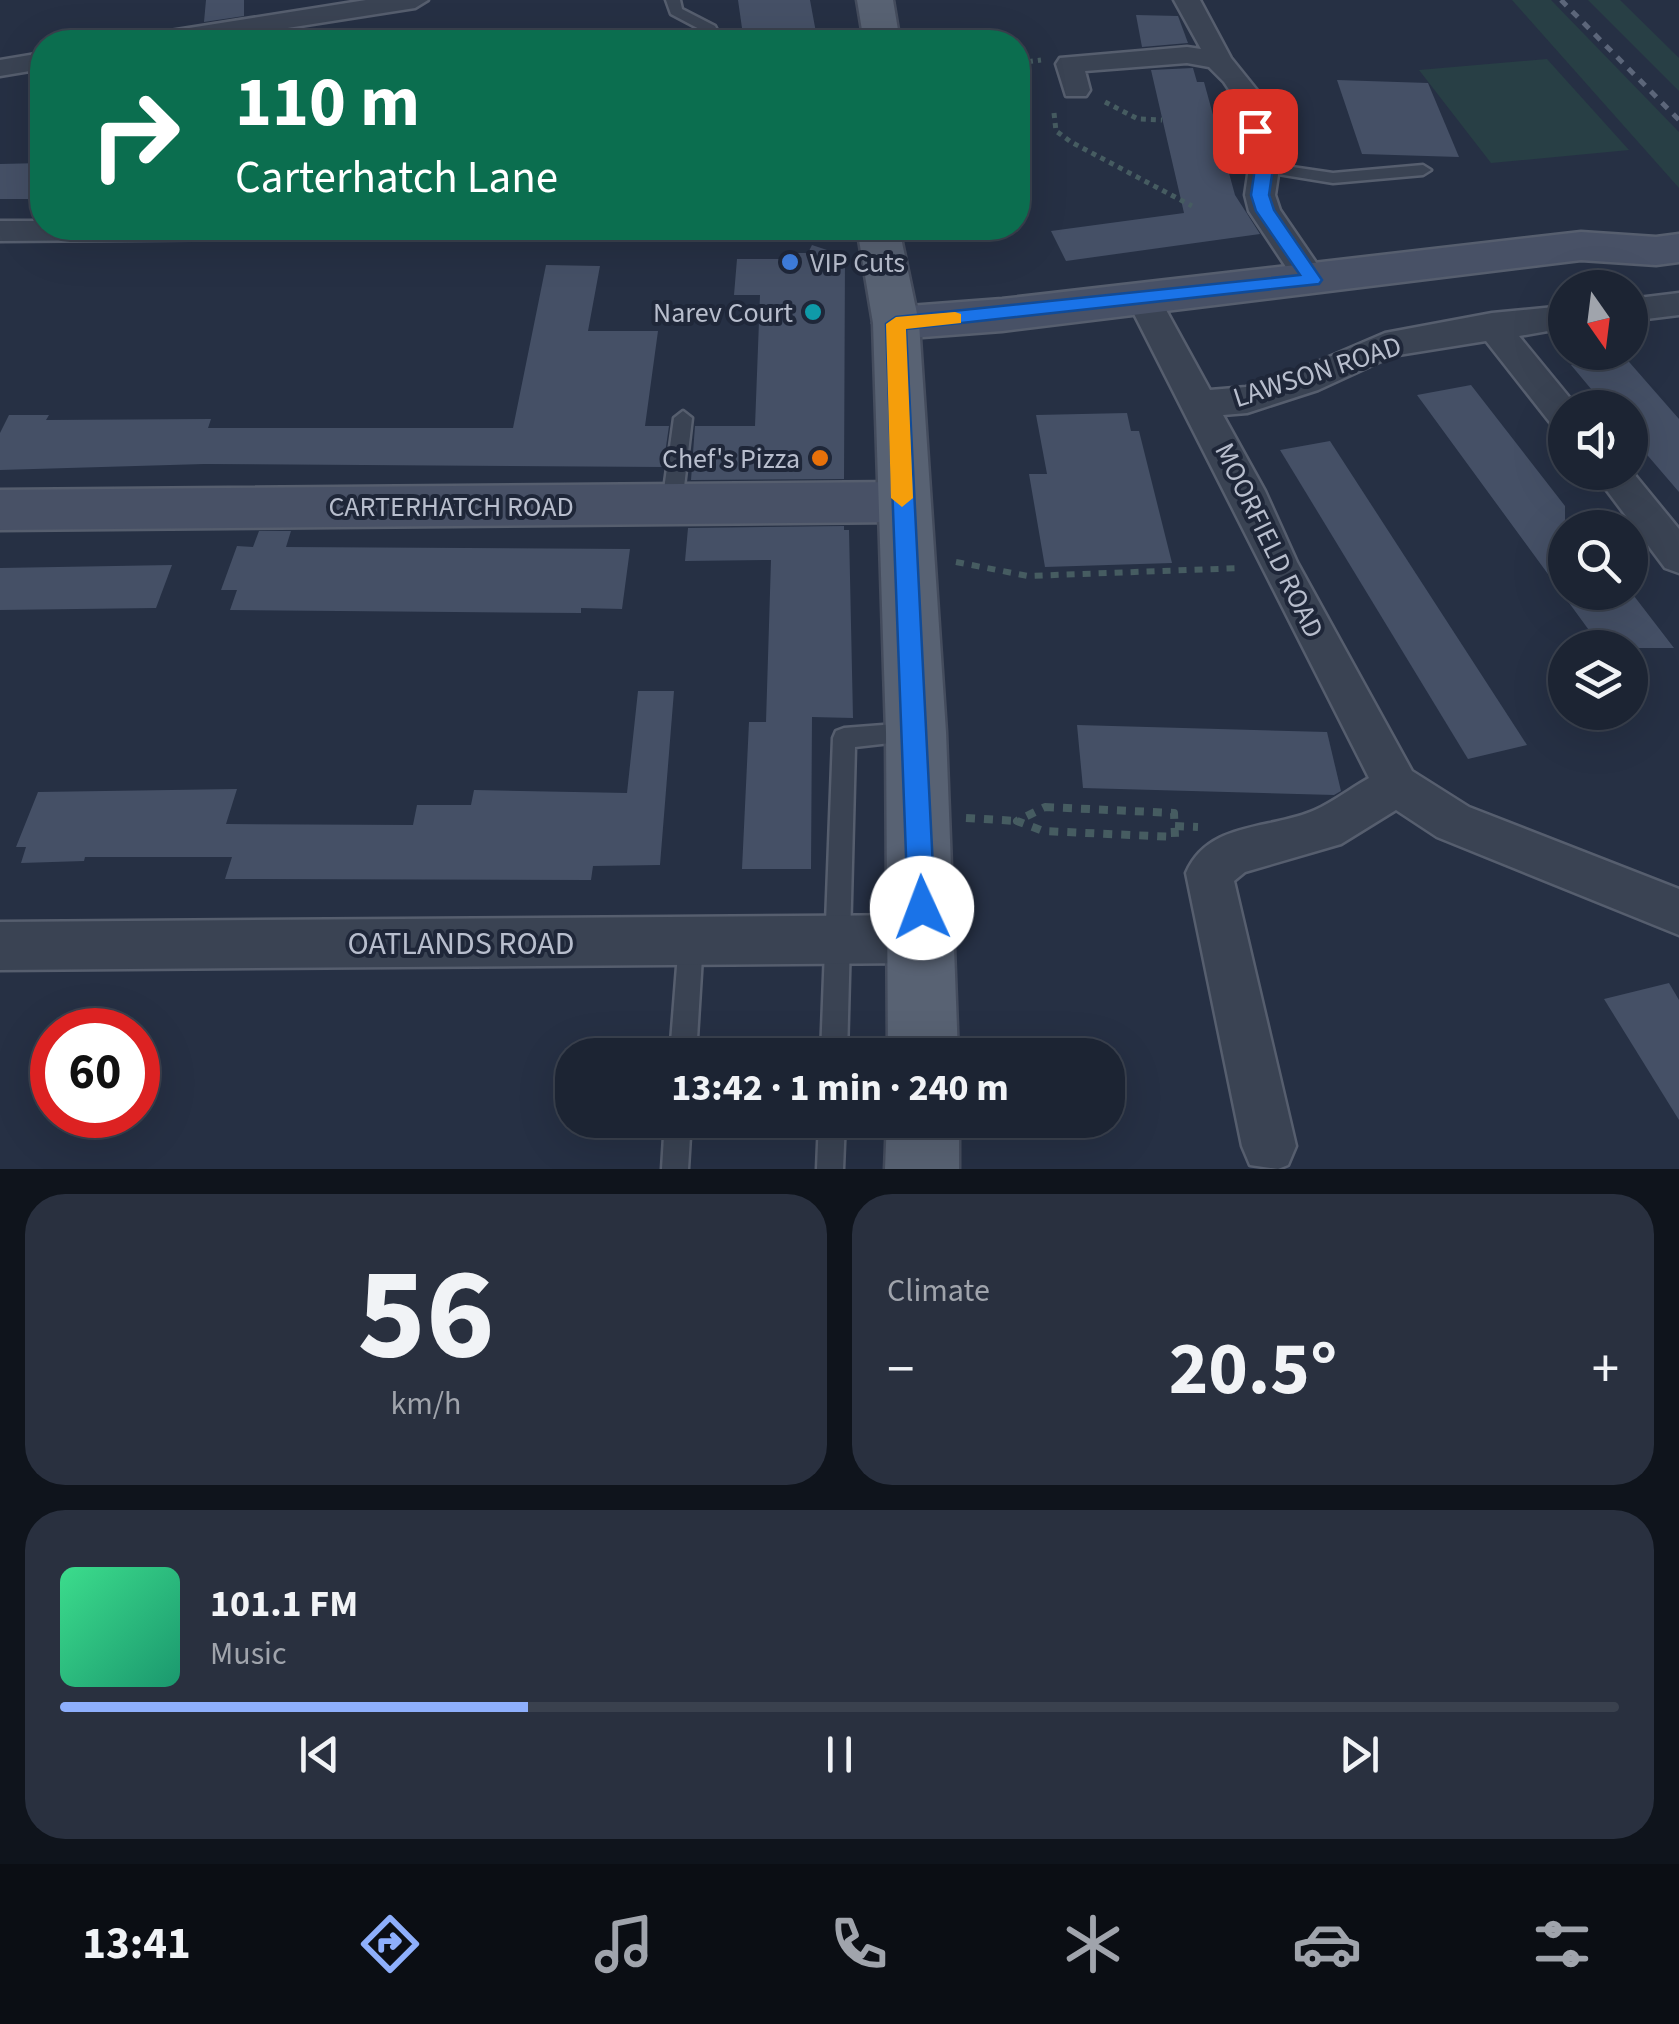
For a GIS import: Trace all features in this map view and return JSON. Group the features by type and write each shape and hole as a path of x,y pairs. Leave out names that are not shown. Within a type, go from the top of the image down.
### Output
{"main road":[{"path":"874,0 879,30"},
{"path":"880,240 896,324 902,502 895,734 918,816 924,1038"},
{"path":"922,1169 923,1138"}],"street":[{"path":"204,30 298,9 415,0"},
{"path":"1187,0 1218,61 1246,94 1264,168 1260,195 1265,211 1312,280"},
{"path":"1064,96 1070,64 1188,55 1218,61"},
{"path":"0,68 30,63"},
{"path":"1582,246 1601,235 1679,221"},
{"path":"0,230 30,230"},
{"path":"896,324 1312,280 1582,246 1656,251 1679,248"},
{"name":"MOORFIELD ROAD","path":"1142,296 1202,404 1279,566 1396,784 1453,822 1679,912"},
{"path":"1648,308 1679,304"},
{"name":"LAWSON ROAD","path":"1202,404 1247,400 1306,381 1385,344 1548,319"},
{"path":"1492,325 1548,395"},
{"path":"1625,490 1679,557"},
{"name":"CARTERHATCH ROAD","path":"0,510 902,502"},
{"path":"1270,1146 1209,873 1232,854 1325,829 1396,784"},
{"name":"OATLANDS ROAD","path":"0,946 922,940"}],"lane":[{"path":"673,0 676,11 711,30"},
{"path":"1264,168 1333,178 1423,170"},
{"path":"672,504 683,418"},
{"path":"835,1038 844,738 895,734"},
{"path":"684,1038 691,941"},
{"path":"675,1169 677,1138"},
{"path":"830,1169 831,1138"}],"path":[{"path":"1064,96 1056,132 1192,206"},
{"path":"940,559 1028,576 1279,566"},
{"path":"918,816 1018,821 1043,831 1174,836 1174,814 1045,807 1018,821"}],"green space":[{"path":"1512,0 1551,0 1679,132 1679,188"},
{"path":"1588,0 1620,0 1679,58 1679,91"},
{"path":"1547,59 1629,150 1491,163 1419,70"}],"building":[{"path":"206,0 244,0 244,16 204,22"},
{"path":"738,0 810,0 816,30 742,30"},
{"path":"1136,15 1178,16 1188,43 1142,47"},
{"path":"1193,68 1197,82 1204,82 1235,195 1260,234 1066,261 1051,231 1184,213 1151,70"},
{"path":"1337,80 1428,83 1459,157 1362,154"},
{"path":"30,163 30,199 0,199 0,164"},
{"path":"812,245 845,256 844,479 691,480 695,426 755,426 760,295 734,295 737,259 786,259 785,253 808,253"},
{"path":"546,265 600,266 588,331 658,331 645,426 669,426 663,467 204,464 0,470 0,433 9,415 49,415 46,420 211,419 208,428 513,428"},
{"path":"1575,370 1636,370 1679,419 1679,492 1648,456 1648,390 1592,390"},
{"path":"1471,385 1548,484 1548,490 1553,490 1565,506 1565,510 1548,510 1548,574 1417,395"},
{"path":"1127,413 1131,431 1139,431 1172,563 1045,567 1029,474 1047,474 1036,415"},
{"path":"1330,441 1527,745 1468,759 1280,450"},
{"path":"844,526 844,530 849,530 853,718 812,717 811,869 742,869 749,722 766,722 771,560 685,561 688,528"},
{"path":"259,531 291,531 286,547 630,549 622,609 581,608 581,613 230,610 237,590 221,590 237,546 253,547"},
{"path":"172,565 156,608 0,610 0,568"},
{"path":"1574,610 1645,610 1674,648 1648,648 1648,630 1589,630"},
{"path":"638,691 674,691 660,865 593,866 591,880 225,879 232,857 85,857 84,861 21,863 26,847 16,847 38,792 237,789 226,824 413,825 417,805 471,805 474,790 627,793"},
{"path":"1077,725 1327,732 1341,791 1334,795 1083,788"},
{"path":"1669,983 1679,1000 1679,1120 1604,999"}],"railway":[{"path":"1561,0 1679,120"}],"slow traffic":[{"path":"902,498 896,324 955,319"}],"place":[{"name":"VIP Cuts","path":"790,262"},
{"name":"Narev Court","path":"813,312"},
{"name":"Chef's Pizza","path":"820,458"}],"route":[{"path":"922,908 896,324 1312,280 1265,211 1260,195 1264,168 1255,131"}]}
